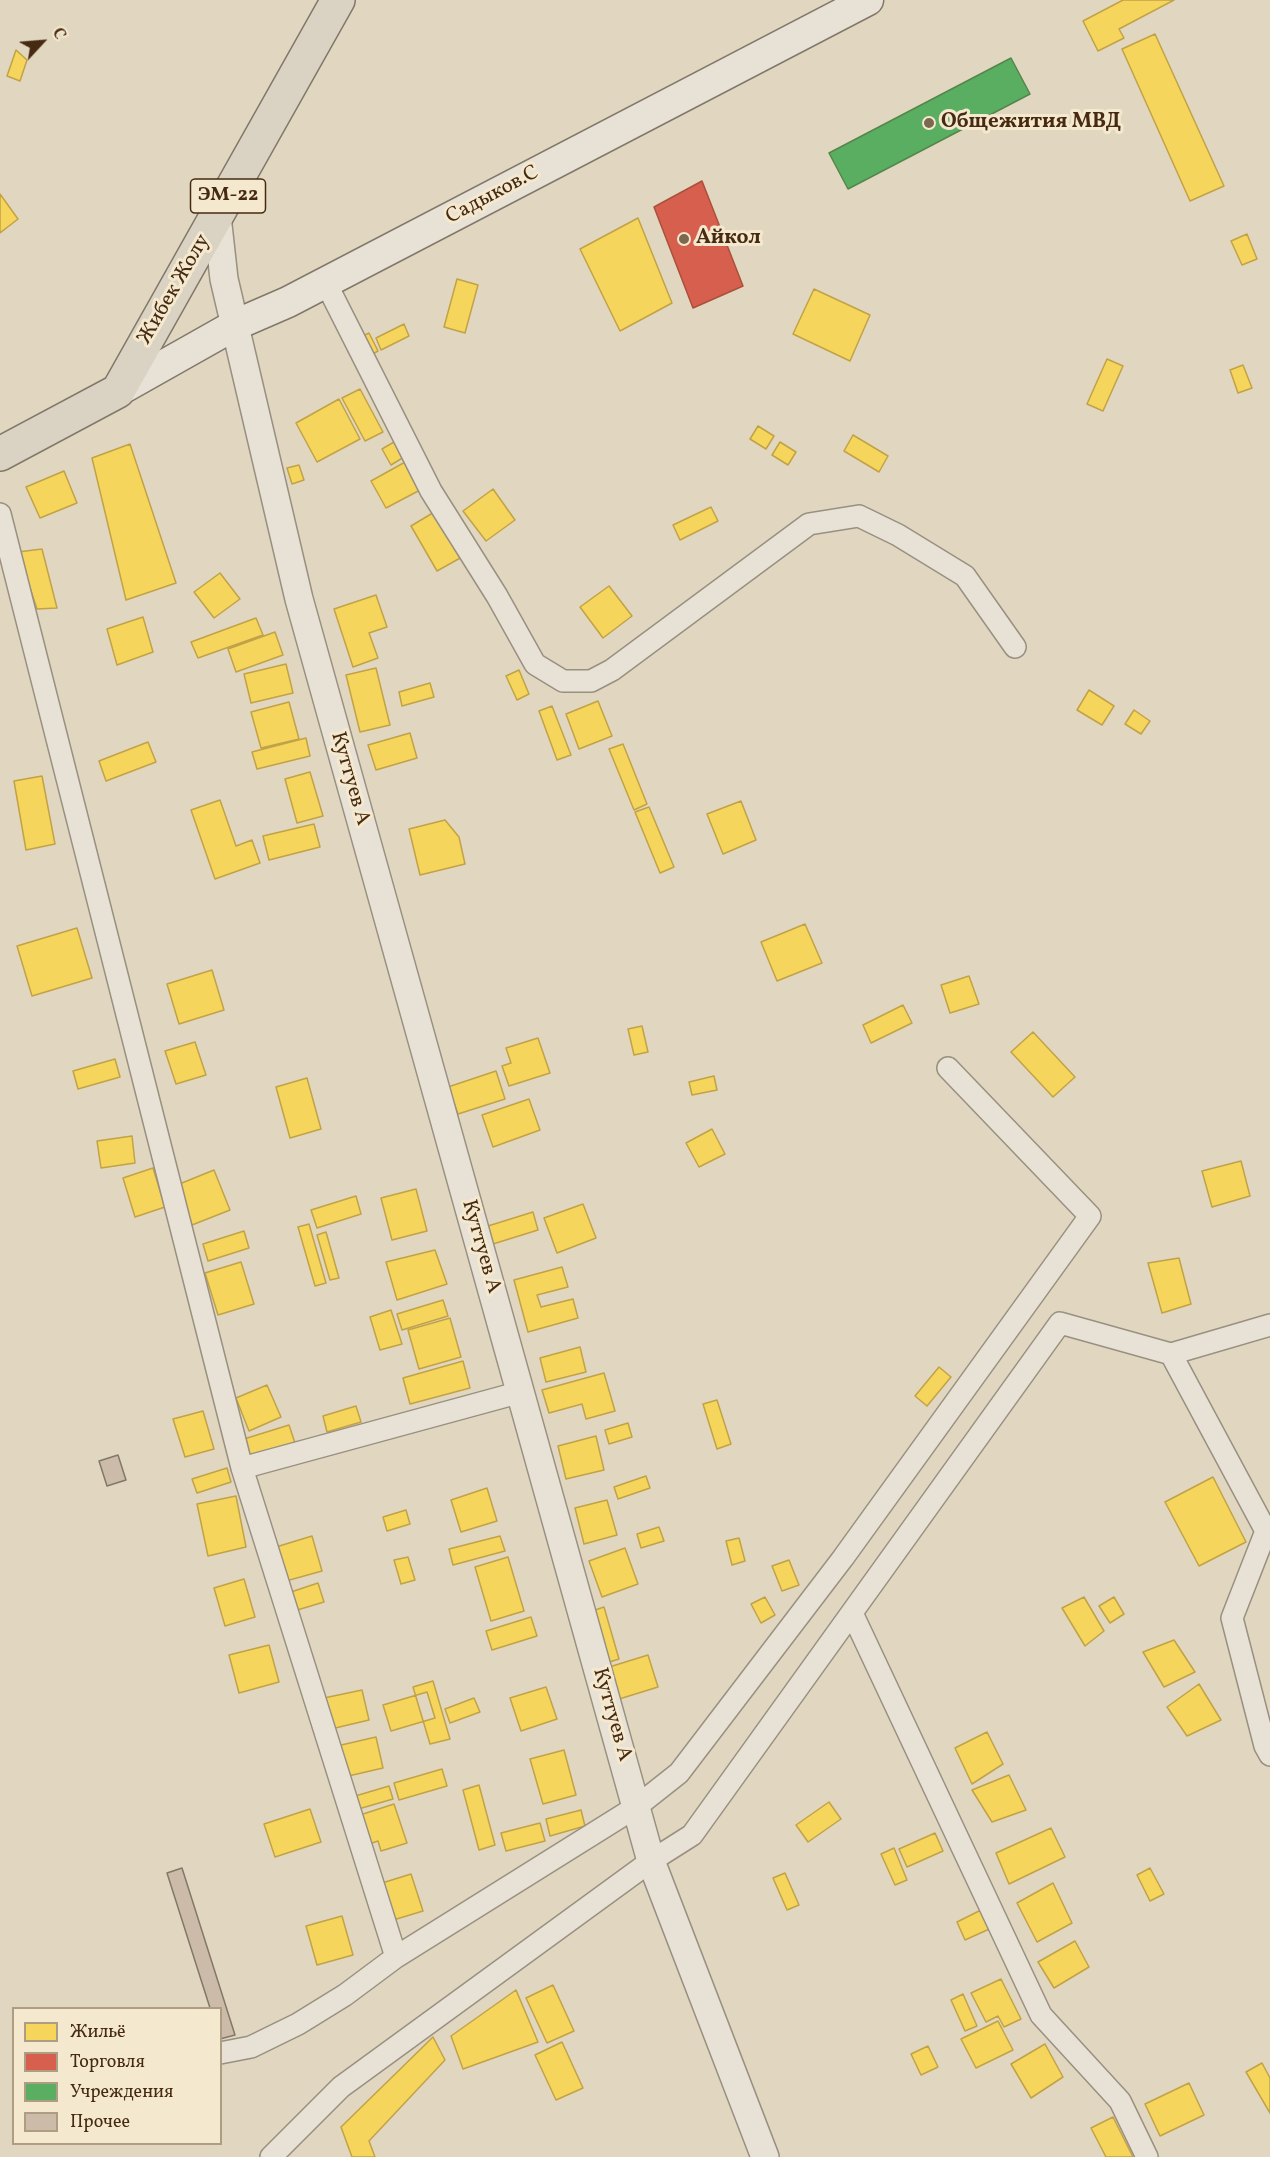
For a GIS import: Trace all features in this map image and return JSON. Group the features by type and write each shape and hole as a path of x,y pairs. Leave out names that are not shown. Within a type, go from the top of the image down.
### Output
{"main road":[{"name":"Жибек Жолу","path":"118,391 338,0"},
{"name":"Садыков.С","path":"118,391 234,325 288,302 867,0"},
{"path":"0,454 118,391"}],"street":[{"name":"Куттуев А","path":"217,216 224,279 299,599 651,1861 765,2157"},
{"path":"328,281 332,295 431,491 535,664 563,681 591,681 612,670 809,524 859,516 898,535 965,576 1016,647"},
{"path":"0,514 242,1468 396,1957"},
{"path":"222,2053 251,2047 298,2024 345,1995 396,1957 636,1807 679,1773 843,1558 1090,1216 948,1068"},
{"path":"271,2157 341,2087 651,1861 692,1835 1060,1323 1171,1354 1270,1325"},
{"path":"1171,1354 1266,1531 1232,1618 1265,1746 1270,1755"},
{"path":"242,1468 521,1392"},
{"path":"852,1613 1041,2015 1120,2101 1147,2157"}],"building: Жильё":[{"path":"1123,0 1174,0 1119,29 1124,38 1098,51 1083,21"},
{"path":"1155,34 1224,186 1190,201 1122,49"},
{"path":"16,50 27,60 20,81 7,76"},
{"path":"0,194 18,219 0,233"},
{"path":"638,218 672,303 620,331 580,249"},
{"path":"1247,234 1257,259 1242,265 1231,241"},
{"path":"457,279 478,285 465,333 444,327"},
{"path":"814,289 870,315 850,361 793,334"},
{"path":"404,324 409,336 381,350 376,338"},
{"path":"369,333 378,351 371,355 361,337"},
{"path":"1107,359 1123,366 1103,411 1087,404"},
{"path":"1243,365 1252,388 1238,393 1230,370"},
{"path":"360,389 383,432 365,441 342,398"},
{"path":"339,399 360,439 317,462 296,423"},
{"path":"758,426 774,436 766,449 750,439"},
{"path":"853,435 888,456 879,472 844,451"},
{"path":"394,442 404,457 391,465 382,449"},
{"path":"780,442 796,452 788,465 772,455"},
{"path":"130,444 176,583 126,600 92,458"},
{"path":"407,461 422,489 386,508 371,481"},
{"path":"299,465 304,480 292,484 287,468"},
{"path":"64,471 77,503 40,518 26,487"},
{"path":"493,489 515,520 486,541 463,511"},
{"path":"711,507 718,521 680,540 673,525"},
{"path":"436,511 462,557 437,571 411,526"},
{"path":"42,549 57,608 37,609 18,552"},
{"path":"220,573 240,599 214,618 194,592"},
{"path":"609,586 632,616 603,638 580,607"},
{"path":"376,595 387,627 369,633 378,658 353,667 334,609"},
{"path":"143,617 153,652 117,665 107,629"},
{"path":"256,618 263,635 198,658 191,642"},
{"path":"275,632 283,655 236,672 228,649"},
{"path":"286,664 293,693 251,703 244,674"},
{"path":"376,668 390,725 360,732 346,675"},
{"path":"519,670 529,694 517,700 506,676"},
{"path":"430,683 434,697 402,706 399,692"},
{"path":"1089,690 1114,706 1102,725 1077,710"},
{"path":"598,701 612,736 579,749 566,714"},
{"path":"289,702 299,739 261,748 251,712"},
{"path":"552,706 571,755 557,760 539,711"},
{"path":"1134,710 1150,721 1141,734 1125,724"},
{"path":"410,733 417,758 376,770 368,745"},
{"path":"306,738 310,756 257,769 252,752"},
{"path":"148,742 156,762 106,781 99,761"},
{"path":"623,744 647,804 634,810 609,749"},
{"path":"310,772 323,816 297,823 285,779"},
{"path":"42,776 55,844 26,850 14,781"},
{"path":"220,800 236,846 252,840 260,863 215,879 191,810"},
{"path":"741,801 756,840 723,854 707,814"},
{"path":"649,807 674,867 660,873 635,812"},
{"path":"445,820 459,837 465,864 420,875 409,829"},
{"path":"314,824 320,847 269,860 263,836"},
{"path":"805,924 822,963 777,981 761,942"},
{"path":"77,928 92,978 32,996 17,946"},
{"path":"212,970 224,1010 179,1024 167,984"},
{"path":"969,976 979,1004 950,1013 941,985"},
{"path":"903,1005 912,1023 871,1043 863,1025"},
{"path":"642,1026 648,1052 634,1055 628,1029"},
{"path":"1033,1032 1075,1077 1053,1097 1011,1052"},
{"path":"538,1038 550,1073 509,1086 502,1066 511,1063 506,1048"},
{"path":"195,1042 206,1075 176,1084 165,1051"},
{"path":"115,1059 120,1077 78,1089 73,1071"},
{"path":"496,1071 505,1099 458,1114 448,1087"},
{"path":"714,1076 717,1090 692,1095 689,1082"},
{"path":"307,1078 321,1129 290,1138 276,1087"},
{"path":"529,1099 540,1130 493,1147 482,1115"},
{"path":"712,1129 725,1154 699,1167 686,1143"},
{"path":"132,1136 135,1163 101,1168 97,1141"},
{"path":"1241,1161 1250,1196 1212,1207 1202,1171"},
{"path":"153,1168 165,1207 135,1217 123,1178"},
{"path":"214,1170 230,1210 192,1225 177,1185"},
{"path":"416,1189 427,1231 392,1240 381,1198"},
{"path":"356,1196 361,1214 317,1228 311,1210"},
{"path":"583,1204 596,1238 557,1253 544,1218"},
{"path":"533,1212 538,1230 493,1244 488,1226"},
{"path":"309,1224 326,1283 315,1286 298,1227"},
{"path":"244,1231 249,1248 208,1261 203,1244"},
{"path":"326,1232 339,1278 330,1280 317,1235"},
{"path":"435,1250 447,1284 397,1300 386,1262"},
{"path":"1179,1258 1191,1304 1162,1313 1148,1263"},
{"path":"241,1262 254,1304 218,1315 205,1273"},
{"path":"562,1267 568,1287 537,1295 541,1307 573,1299 578,1318 528,1332 514,1280"},
{"path":"443,1300 448,1316 402,1330 397,1314"},
{"path":"391,1310 402,1344 380,1350 370,1317"},
{"path":"450,1318 461,1357 419,1369 408,1330"},
{"path":"580,1347 586,1372 546,1382 540,1358"},
{"path":"463,1361 470,1388 410,1404 403,1378"},
{"path":"939,1367 951,1377 927,1406 915,1396"},
{"path":"604,1373 615,1411 586,1419 582,1404 549,1413 542,1390"},
{"path":"267,1385 281,1417 249,1431 236,1398"},
{"path":"717,1400 731,1444 717,1449 703,1404"},
{"path":"356,1406 361,1422 327,1432 323,1416"},
{"path":"203,1411 214,1449 185,1457 173,1419"},
{"path":"628,1423 632,1437 609,1444 605,1430"},
{"path":"289,1425 296,1446 250,1460 244,1439"},
{"path":"596,1436 604,1470 566,1479 558,1446"},
{"path":"227,1468 231,1482 197,1493 192,1479"},
{"path":"646,1476 650,1488 618,1499 614,1487"},
{"path":"1213,1477 1246,1542 1199,1566 1165,1502"},
{"path":"487,1488 497,1521 461,1532 451,1500"},
{"path":"236,1496 246,1547 208,1556 197,1504"},
{"path":"607,1500 617,1535 584,1544 575,1508"},
{"path":"406,1510 410,1524 387,1531 383,1517"},
{"path":"659,1527 664,1541 641,1548 637,1534"},
{"path":"312,1536 322,1571 286,1581 276,1547"},
{"path":"500,1536 505,1551 453,1565 449,1549"},
{"path":"739,1538 745,1561 732,1565 726,1541"},
{"path":"625,1548 638,1584 602,1597 589,1561"},
{"path":"408,1557 415,1580 401,1584 394,1560"},
{"path":"508,1557 524,1611 491,1621 475,1567"},
{"path":"789,1560 799,1585 782,1591 772,1566"},
{"path":"244,1579 255,1617 225,1626 214,1588"},
{"path":"318,1583 324,1602 294,1611 288,1593"},
{"path":"765,1597 775,1615 761,1623 751,1604"},
{"path":"1084,1597 1104,1631 1085,1646 1062,1608"},
{"path":"1114,1597 1124,1614 1110,1623 1099,1606"},
{"path":"604,1607 619,1659 603,1664 589,1612"},
{"path":"531,1617 537,1636 492,1650 486,1631"},
{"path":"1174,1640 1195,1672 1164,1687 1143,1652"},
{"path":"269,1645 279,1682 239,1693 229,1655"},
{"path":"648,1655 658,1687 616,1700 606,1668"},
{"path":"433,1681 450,1739 430,1744 413,1687"},
{"path":"1199,1684 1221,1720 1187,1736 1167,1707"},
{"path":"546,1687 557,1719 521,1731 510,1698"},
{"path":"362,1690 369,1720 331,1729 324,1698"},
{"path":"427,1692 435,1718 391,1731 383,1705"},
{"path":"474,1698 480,1712 450,1723 445,1709"},
{"path":"987,1732 1003,1764 972,1784 955,1748"},
{"path":"376,1737 383,1768 344,1777 337,1746"},
{"path":"564,1750 576,1795 543,1804 530,1759"},
{"path":"442,1769 447,1786 399,1800 394,1783"},
{"path":"1009,1775 1026,1810 992,1822 972,1790"},
{"path":"479,1785 495,1845 479,1850 463,1790"},
{"path":"389,1786 393,1799 355,1810 352,1797"},
{"path":"829,1802 841,1819 808,1842 796,1825"},
{"path":"394,1804 407,1843 381,1851 378,1841 366,1845 357,1816"},
{"path":"310,1809 321,1842 275,1857 264,1824"},
{"path":"581,1810 585,1826 550,1836 546,1819"},
{"path":"540,1823 545,1841 506,1851 501,1833"},
{"path":"1051,1828 1065,1857 1009,1884 996,1853"},
{"path":"935,1833 943,1851 907,1867 899,1849"},
{"path":"894,1848 907,1880 895,1885 881,1854"},
{"path":"1150,1868 1164,1894 1150,1901 1137,1875"},
{"path":"785,1873 799,1905 787,1910 773,1878"},
{"path":"411,1874 423,1911 390,1921 379,1884"},
{"path":"1053,1883 1072,1923 1037,1942 1017,1903"},
{"path":"983,1909 996,1926 965,1940 957,1922"},
{"path":"342,1916 353,1955 317,1965 306,1926"},
{"path":"1075,1941 1089,1967 1054,1988 1038,1962"},
{"path":"1001,1979 1021,2019 1004,2027 998,2016 986,2022 971,1993"},
{"path":"553,1985 574,2031 547,2043 526,1998"},
{"path":"516,1990 538,2042 463,2069 451,2036"},
{"path":"963,1994 977,2026 965,2031 951,2000"},
{"path":"998,2021 1013,2050 976,2068 961,2039"},
{"path":"433,2037 445,2060 369,2141 375,2157 352,2157 341,2127"},
{"path":"562,2042 583,2088 556,2100 535,2055"},
{"path":"1045,2044 1063,2077 1031,2098 1011,2064"},
{"path":"928,2046 938,2067 921,2075 911,2054"},
{"path":"1262,2063 1270,2078 1270,2113 1246,2072"},
{"path":"1189,2083 1204,2115 1160,2136 1145,2104"},
{"path":"1113,2117 1133,2157 1106,2157 1091,2128"}],"building: Торговля":[{"path":"702,181 743,286 693,308 654,207"}],"building: Учреждения":[{"name":"Общежития МВД","path":"1011,58 1030,94 848,189 829,153"}],"building: Прочее":[{"path":"118,1455 126,1480 107,1486 99,1461"},
{"path":"182,1868 235,2035 222,2038 222,2007 210,2007 167,1873"}],"place":[{"name":"Общежития МВД","path":"929,123"},
{"name":"Айкол","path":"684,239"}]}
